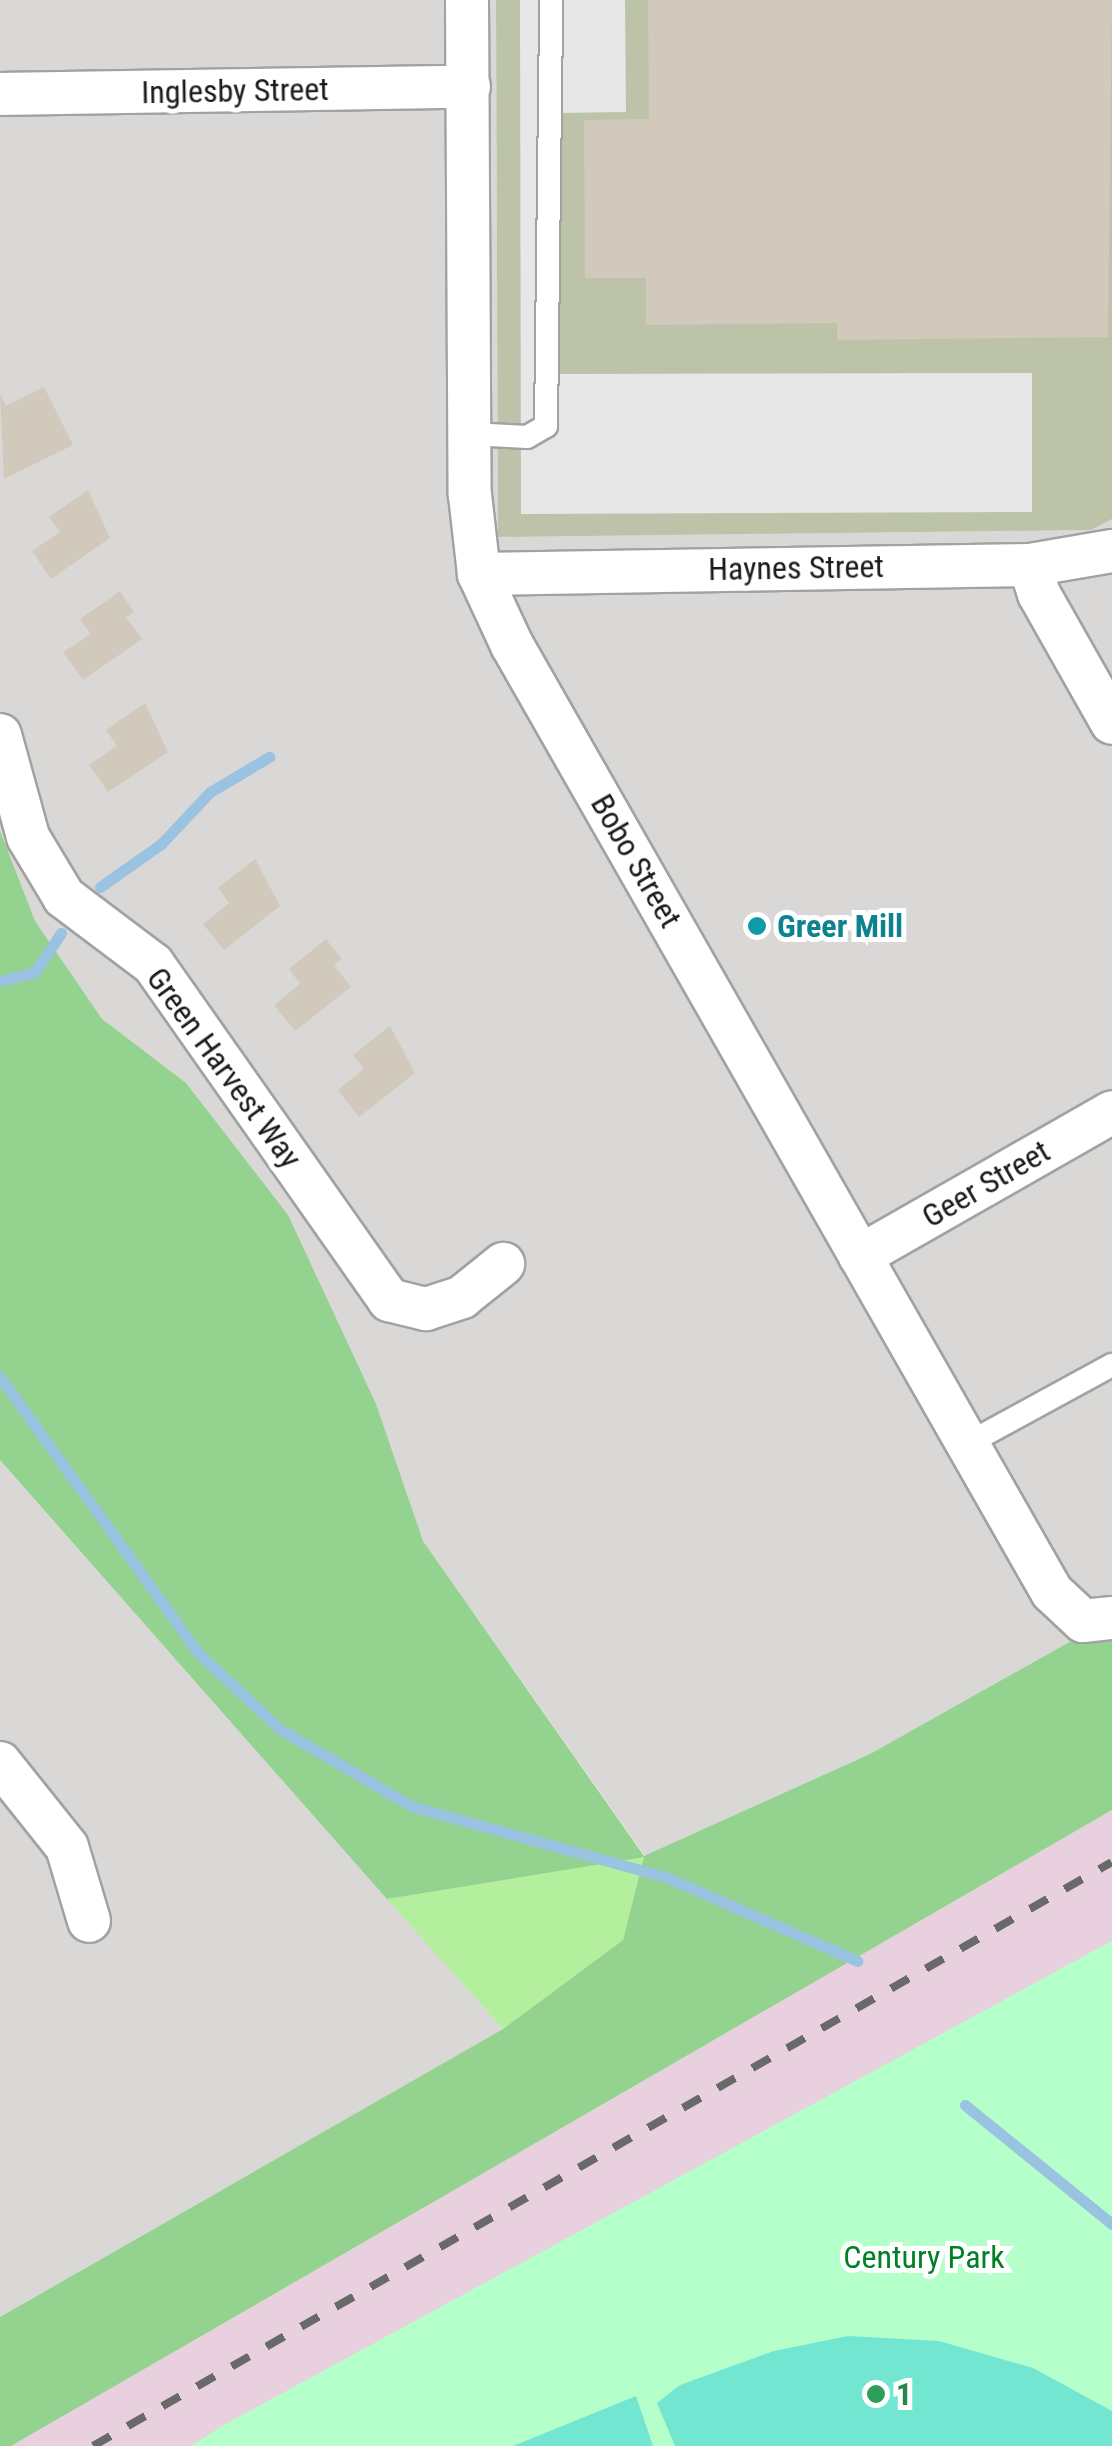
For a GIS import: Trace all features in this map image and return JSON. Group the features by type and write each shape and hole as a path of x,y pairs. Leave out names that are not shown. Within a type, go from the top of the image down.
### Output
{"street":[{"name":"Bobo Street","path":"467,0 471,434 478,574 1052,1592 1070,1614 1106,1621"},
{"name":"Inglesby Street","path":"0,94 469,87"},
{"name":"Haynes Street","path":"478,574 1030,565 1112,551"},
{"path":"1030,565 1039,594 1112,724"},
{"name":"Green Harvest Way","path":"0,735 28,837 64,898 153,964 389,1300 426,1309 462,1297 503,1264"},
{"name":"Geer Street","path":"860,1256 1112,1112"},
{"path":"0,1763 66,1847 89,1921"}],"lane":[{"path":"471,434 527,437 546,426 551,0"},
{"path":"967,1444 1112,1364"}],"shaded area":[{"name":"Greer Mill","path":"0,0 496,0 498,537 1090,530 1112,519 1112,1618 870,1754 645,1856 423,1541 0,1175"},
{"path":"496,0 1112,0 1112,519 1091,530 498,537"},
{"path":"520,0 625,0 626,112 557,113 558,374 1032,373 1032,512 521,514"},
{"path":"0,1460 503,2029 0,2317"},
{"path":"1112,1810 1112,1941 191,2446 11,2446"},
{"name":"1","path":"848,2336 939,2341 1033,2368 1112,2411 1112,2446 675,2446 657,2403 680,2385 774,2351"},
{"path":"636,2396 653,2446 513,2446"}],"green space":[{"path":"0,831 35,921 102,1019 186,1083 288,1215 376,1404 423,1541 644,1856 870,1754 1112,1618 1112,1810 11,2446 0,2446 0,2317 503,2029 623,1940 644,1857 387,1899 0,1460"},
{"path":"645,1856 623,1940 503,2029 387,1899"},
{"name":"Century Park","path":"1112,1941 1112,2446 191,2446 222,2426"}],"building":[{"path":"648,0 1112,0 1108,337 837,340 837,323 646,325 646,278 585,278 584,120 649,119"},
{"path":"44,387 73,445 4,479 0,394 6,406"},
{"path":"88,490 110,538 51,579 32,551 60,532 49,517"},
{"path":"120,591 134,612 126,617 142,639 83,680 63,652 91,634 80,619"},
{"path":"145,703 168,752 108,792 89,765 117,746 106,730"},
{"path":"255,859 280,906 224,950 203,924 229,903 218,888"},
{"path":"326,939 342,959 334,965 351,987 295,1031 274,1005 300,984 289,969"},
{"path":"390,1026 415,1073 359,1117 338,1090 364,1069 353,1055"}],"waterway":[{"path":"100,887 161,844 210,792 269,757"},
{"path":"0,981 35,972 61,933"},
{"path":"0,1377 198,1653 281,1730 411,1806 666,1877 857,1961"},
{"path":"965,2105 1112,2224"}],"railway":[{"path":"93,2446 1112,1862"}],"place":[{"name":"Greer Mill","path":"757,926"},
{"name":"1","path":"876,2394"}]}
